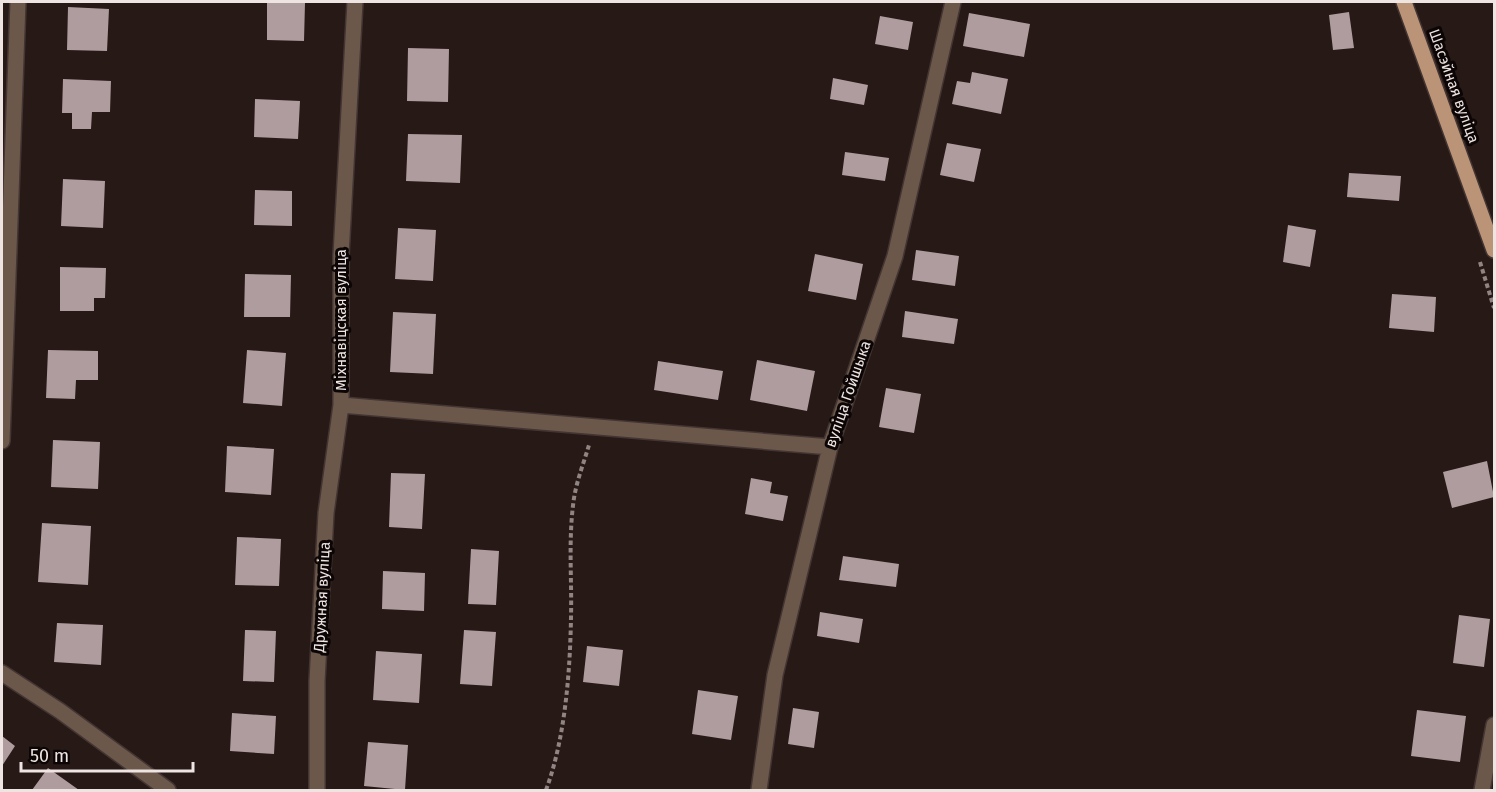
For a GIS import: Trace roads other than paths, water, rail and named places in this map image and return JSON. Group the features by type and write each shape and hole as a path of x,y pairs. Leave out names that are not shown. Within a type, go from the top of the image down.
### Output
{"main road":[{"name":"Шасэйная вуліца","path":"1404,2 1494,250"}],"street":[{"path":"2,441 18,2"},
{"name":"Міхнавіцская вуліца","path":"355,2 341,255 340,405 830,447"},
{"name":"вуліца Гойшыка","path":"759,790 775,675 830,447 895,256 953,2"},
{"name":"Дружная вуліца","path":"317,790 317,681 326,513 340,405"},
{"path":"2,673 60,711 168,790"},
{"path":"1482,790 1494,725"}]}
